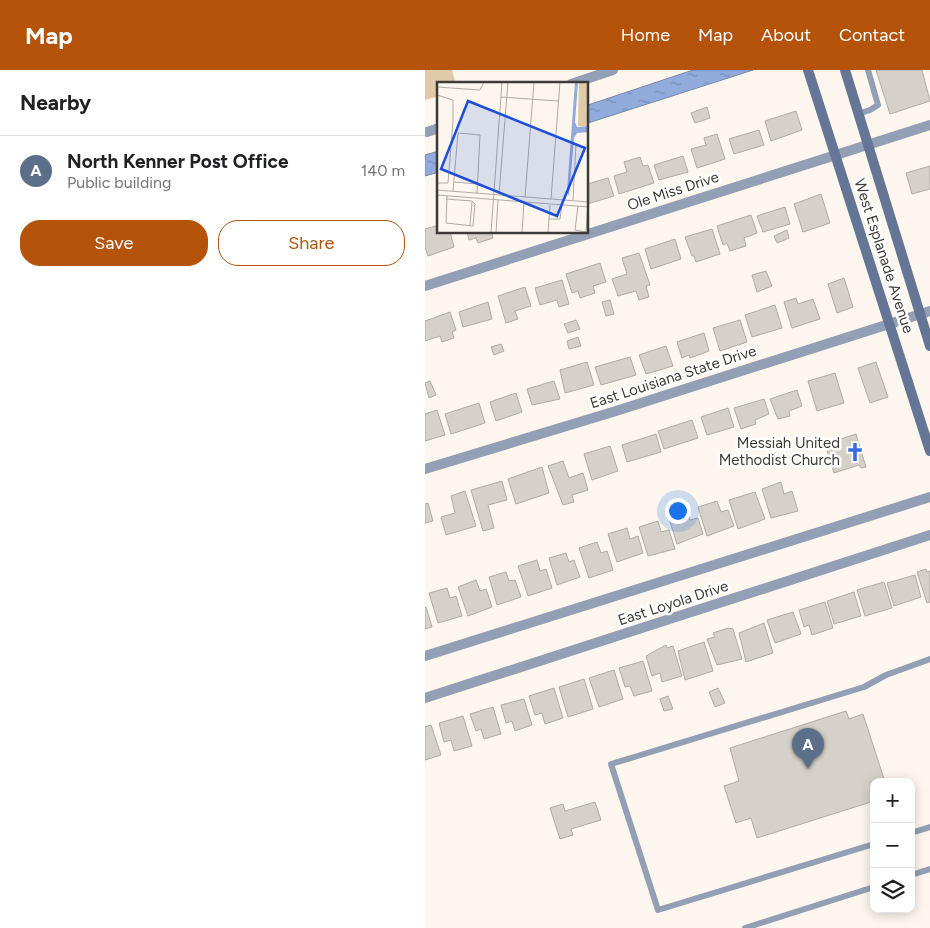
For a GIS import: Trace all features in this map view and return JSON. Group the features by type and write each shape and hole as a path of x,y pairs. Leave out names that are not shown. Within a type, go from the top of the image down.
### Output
{"main road":[{"name":"West Esplanade Avenue","path":"808,70 930,451"},
{"name":"West Esplanade Avenue","path":"845,70 867,146 925,313 930,346"}],"street":[{"path":"577,82 613,70"},
{"name":"Ole Miss Drive","path":"589,233 930,125"},
{"path":"427,132 437,129"},
{"name":"Ole Miss Drive","path":"425,286 587,234"},
{"name":"East Louisiana State Drive","path":"425,468 616,411 925,313"},
{"name":"East Loyola Drive","path":"425,656 930,497"},
{"name":"East Loyola Drive","path":"425,698 930,535"}],"lane":[{"path":"858,114 874,109 878,105 869,70"},
{"path":"870,845 658,910 611,764 864,687 889,674 929,661"},
{"path":"915,832 930,827"},
{"path":"915,874 930,869"},
{"path":"745,928 870,888"}],"shaded area":[{"path":"425,70 452,70 455,82 437,82 437,97 425,100"}],"water":[{"path":"693,70 753,70 589,123 589,105"},
{"path":"437,152 437,173 425,176 425,155"}],"building":[{"path":"876,70 922,70 930,101 890,114"},
{"path":"707,107 710,118 695,123 691,113"},
{"path":"796,111 802,130 771,141 765,121"},
{"path":"759,130 764,145 734,154 729,139"},
{"path":"717,134 725,159 697,168 691,149 706,145 704,138"},
{"path":"683,156 688,172 659,180 654,165"},
{"path":"640,157 643,166 648,165 654,183 619,194 614,176 627,172 624,162"},
{"path":"930,166 930,189 912,194 906,173"},
{"path":"608,178 614,196 589,203 589,183"},
{"path":"821,194 830,223 803,232 794,204"},
{"path":"785,207 790,224 763,232 757,216"},
{"path":"751,215 757,233 744,238 746,246 730,251 727,243 723,245 717,226"},
{"path":"437,226 437,234 451,234 454,247 428,256 425,247 425,229"},
{"path":"712,229 720,254 696,262 685,237"},
{"path":"787,230 789,238 777,243 774,236"},
{"path":"468,234 492,234 493,238 478,243 476,238 469,240"},
{"path":"675,239 681,259 651,269 645,249"},
{"path":"639,253 650,285 646,286 649,297 639,300 636,291 618,296 612,279 627,274 622,258"},
{"path":"600,263 606,282 593,286 595,293 580,298 578,291 572,293 566,274"},
{"path":"766,271 772,286 757,292 752,275"},
{"path":"844,278 853,307 837,313 828,284"},
{"path":"562,280 569,304 559,307 557,300 540,305 535,288"},
{"path":"525,287 531,306 515,311 518,319 506,323 498,296"},
{"path":"796,298 798,304 813,299 820,319 792,328 784,302"},
{"path":"610,300 614,314 606,316 602,302"},
{"path":"488,302 492,319 463,327 459,312"},
{"path":"775,305 782,328 752,337 745,315"},
{"path":"450,312 456,330 452,332 454,338 442,342 440,336 425,341 425,321"},
{"path":"576,320 580,329 568,333 564,324"},
{"path":"740,320 747,342 720,351 713,328"},
{"path":"704,333 709,351 690,358 689,355 682,358 677,342"},
{"path":"578,337 581,346 569,349 567,341"},
{"path":"501,344 504,351 494,355 491,347"},
{"path":"666,346 673,366 646,374 639,355"},
{"path":"630,357 636,375 601,385 595,367"},
{"path":"587,362 594,385 565,393 560,370"},
{"path":"876,362 888,397 870,403 858,368"},
{"path":"835,373 844,403 817,411 808,381"},
{"path":"430,381 436,395 429,398 425,383"},
{"path":"554,381 560,399 532,405 527,389"},
{"path":"797,390 802,406 789,411 790,416 778,419 770,399"},
{"path":"516,393 522,412 496,421 490,402"},
{"path":"764,399 769,414 755,420 756,424 741,429 734,408"},
{"path":"479,403 485,423 451,434 445,414"},
{"path":"728,408 734,427 707,435 701,417"},
{"path":"437,410 445,435 425,441 425,414"},
{"path":"692,420 698,438 664,449 658,431"},
{"path":"656,434 661,452 627,462 622,445"},
{"path":"856,434 866,467 861,468 859,465 834,473 825,444"},
{"path":"610,446 618,471 592,480 584,454"},
{"path":"563,461 569,478 583,473 588,490 572,495 574,502 563,505 548,466"},
{"path":"542,467 549,493 516,504 508,479"},
{"path":"502,481 507,500 488,505 494,528 483,531 471,490"},
{"path":"781,482 784,494 792,491 798,511 771,518 762,489"},
{"path":"465,491 476,526 446,535 441,517 455,513 451,496"},
{"path":"755,492 765,519 738,529 729,500"},
{"path":"717,501 721,512 728,510 734,526 707,536 698,507"},
{"path":"428,503 433,521 425,523 425,504"},
{"path":"687,509 690,520 698,518 703,534 677,544 668,515"},
{"path":"658,521 661,532 669,530 675,549 648,556 639,527"},
{"path":"627,528 630,539 638,536 643,553 617,562 608,534"},
{"path":"597,542 601,553 607,551 613,570 589,578 579,548"},
{"path":"566,553 569,562 574,560 580,577 557,585 549,558"},
{"path":"537,560 540,571 546,569 552,588 528,596 518,566"},
{"path":"926,569 927,572 930,571 930,602 927,603 917,572"},
{"path":"506,572 509,581 515,580 521,597 497,605 489,577"},
{"path":"915,575 921,597 894,606 887,583"},
{"path":"476,580 480,591 486,589 492,607 468,616 458,587"},
{"path":"884,582 892,608 865,616 857,590"},
{"path":"447,588 450,598 456,596 462,616 438,623 429,593"},
{"path":"854,592 861,616 834,624 827,601"},
{"path":"825,602 833,628 812,635 809,625 804,627 799,610"},
{"path":"425,608 432,627 425,629"},
{"path":"793,612 801,634 775,643 767,620"},
{"path":"764,623 773,653 746,662 739,633"},
{"path":"728,628 733,629 742,659 717,665 707,639 715,637 713,633"},
{"path":"704,642 713,671 685,680 678,651"},
{"path":"666,645 667,648 673,646 682,676 662,682 660,673 652,676 646,656"},
{"path":"643,661 652,691 634,696 630,686 625,687 619,668"},
{"path":"614,670 623,699 599,707 589,678"},
{"path":"584,679 593,709 568,717 559,687"},
{"path":"554,688 563,718 545,724 542,713 535,715 529,696"},
{"path":"718,688 725,703 715,707 709,692"},
{"path":"668,696 673,709 664,711 660,699"},
{"path":"524,699 532,725 515,731 512,721 506,723 501,705"},
{"path":"493,707 501,734 484,739 481,729 476,731 470,714"},
{"path":"846,711 849,719 863,714 884,778 870,778 870,802 757,838 751,818 736,823 724,786 739,781 730,748"},
{"path":"463,716 472,746 454,751 451,740 444,742 439,723"},
{"path":"431,725 441,755 425,760 425,727"},
{"path":"595,802 601,820 571,829 573,835 560,839 550,808 563,804 565,811"}],"place":[{"name":"Messiah United Methodist Church","path":"855,452"},
{"name":"North Kenner Post Office","path":"808,769"}]}
